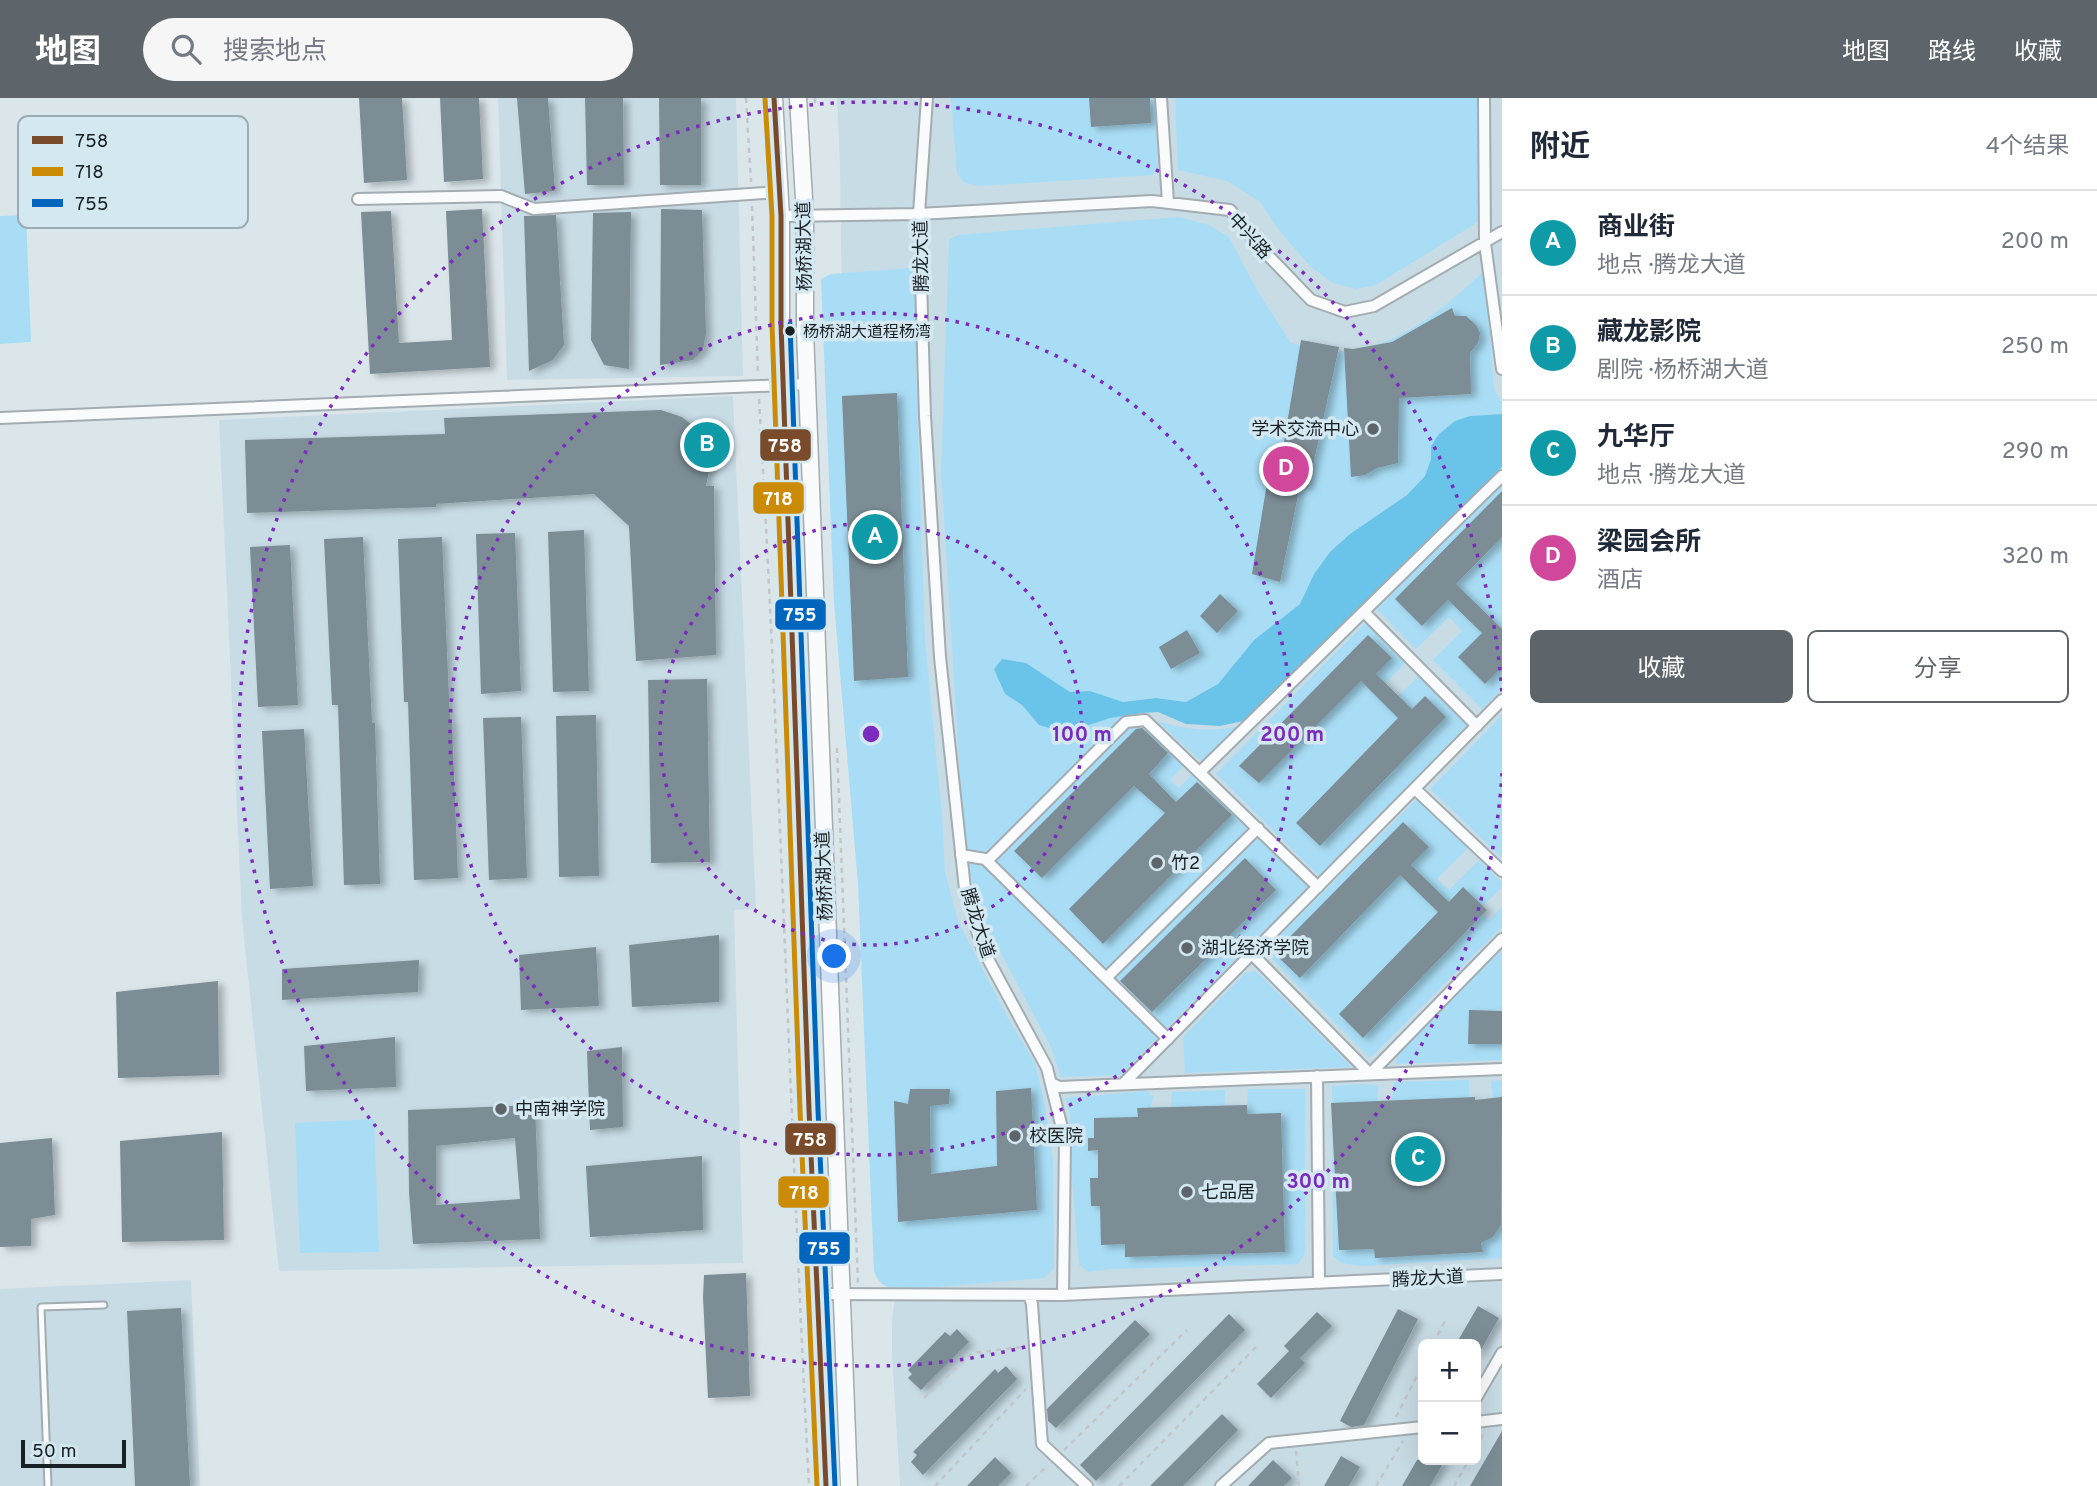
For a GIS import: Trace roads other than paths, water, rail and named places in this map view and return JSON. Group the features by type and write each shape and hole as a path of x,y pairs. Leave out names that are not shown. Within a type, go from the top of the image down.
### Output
{"main road":[{"name":"杨桥湖大道","path":"774,98 781,216 783,386 826,1486"},
{"name":"杨桥湖大道","path":"798,98 805,216 807,384 849,1486"}],"street":[{"name":"腾龙大道","path":"927,98 919,214 925,416 939,643 961,855 965,889 982,948 1047,1068 1065,1140 1063,1295 1502,1274"},
{"path":"1161,98 1168,202"},
{"path":"1484,98 1485,243 1502,369"},
{"path":"358,199 501,196 534,209 779,192"},
{"name":"中兴路","path":"781,216 919,214 1152,201 1230,210 1260,247 1311,300 1345,312 1374,306 1502,232"},
{"path":"0,418 807,384"},
{"path":"1200,772 1502,476"},
{"path":"1365,613 1477,726"},
{"path":"1124,1083 1502,700"},
{"path":"987,861 1126,722 1145,720 1318,887"},
{"path":"1415,789 1502,871"},
{"path":"1106,978 1258,828"},
{"path":"961,855 987,861 1168,1039"},
{"path":"1370,1074 1502,939"},
{"path":"1252,954 1370,1074"},
{"path":"1051,1083 1059,1087 1502,1069"},
{"path":"1317,1076 1318,1283"},
{"path":"817,1294 1063,1295"},
{"path":"1029,1295 1032,1304 1042,1444 1087,1486"},
{"path":"1481,1389 1502,1353"},
{"path":"1481,1421 1502,1419"},
{"path":"1221,1486 1269,1443 1418,1428"}],"lane":[{"path":"48,1486 41,1307 104,1305"}],"place":[{"name":"杨桥湖大道程杨湾","path":"790,331"},
{"name":"学术交流中心","path":"1373,429"},
{"name":"藏龙影院","path":"707,445"},
{"name":"梁园会所","path":"1286,469"},
{"name":"商业街","path":"875,537"},
{"name":"竹2","path":"1157,863"},
{"name":"湖北经济学院","path":"1187,948"},
{"name":"中南神学院","path":"501,1109"},
{"name":"校医院","path":"1015,1136"},
{"name":"九华厅","path":"1418,1159"},
{"name":"七品居","path":"1187,1192"}]}
